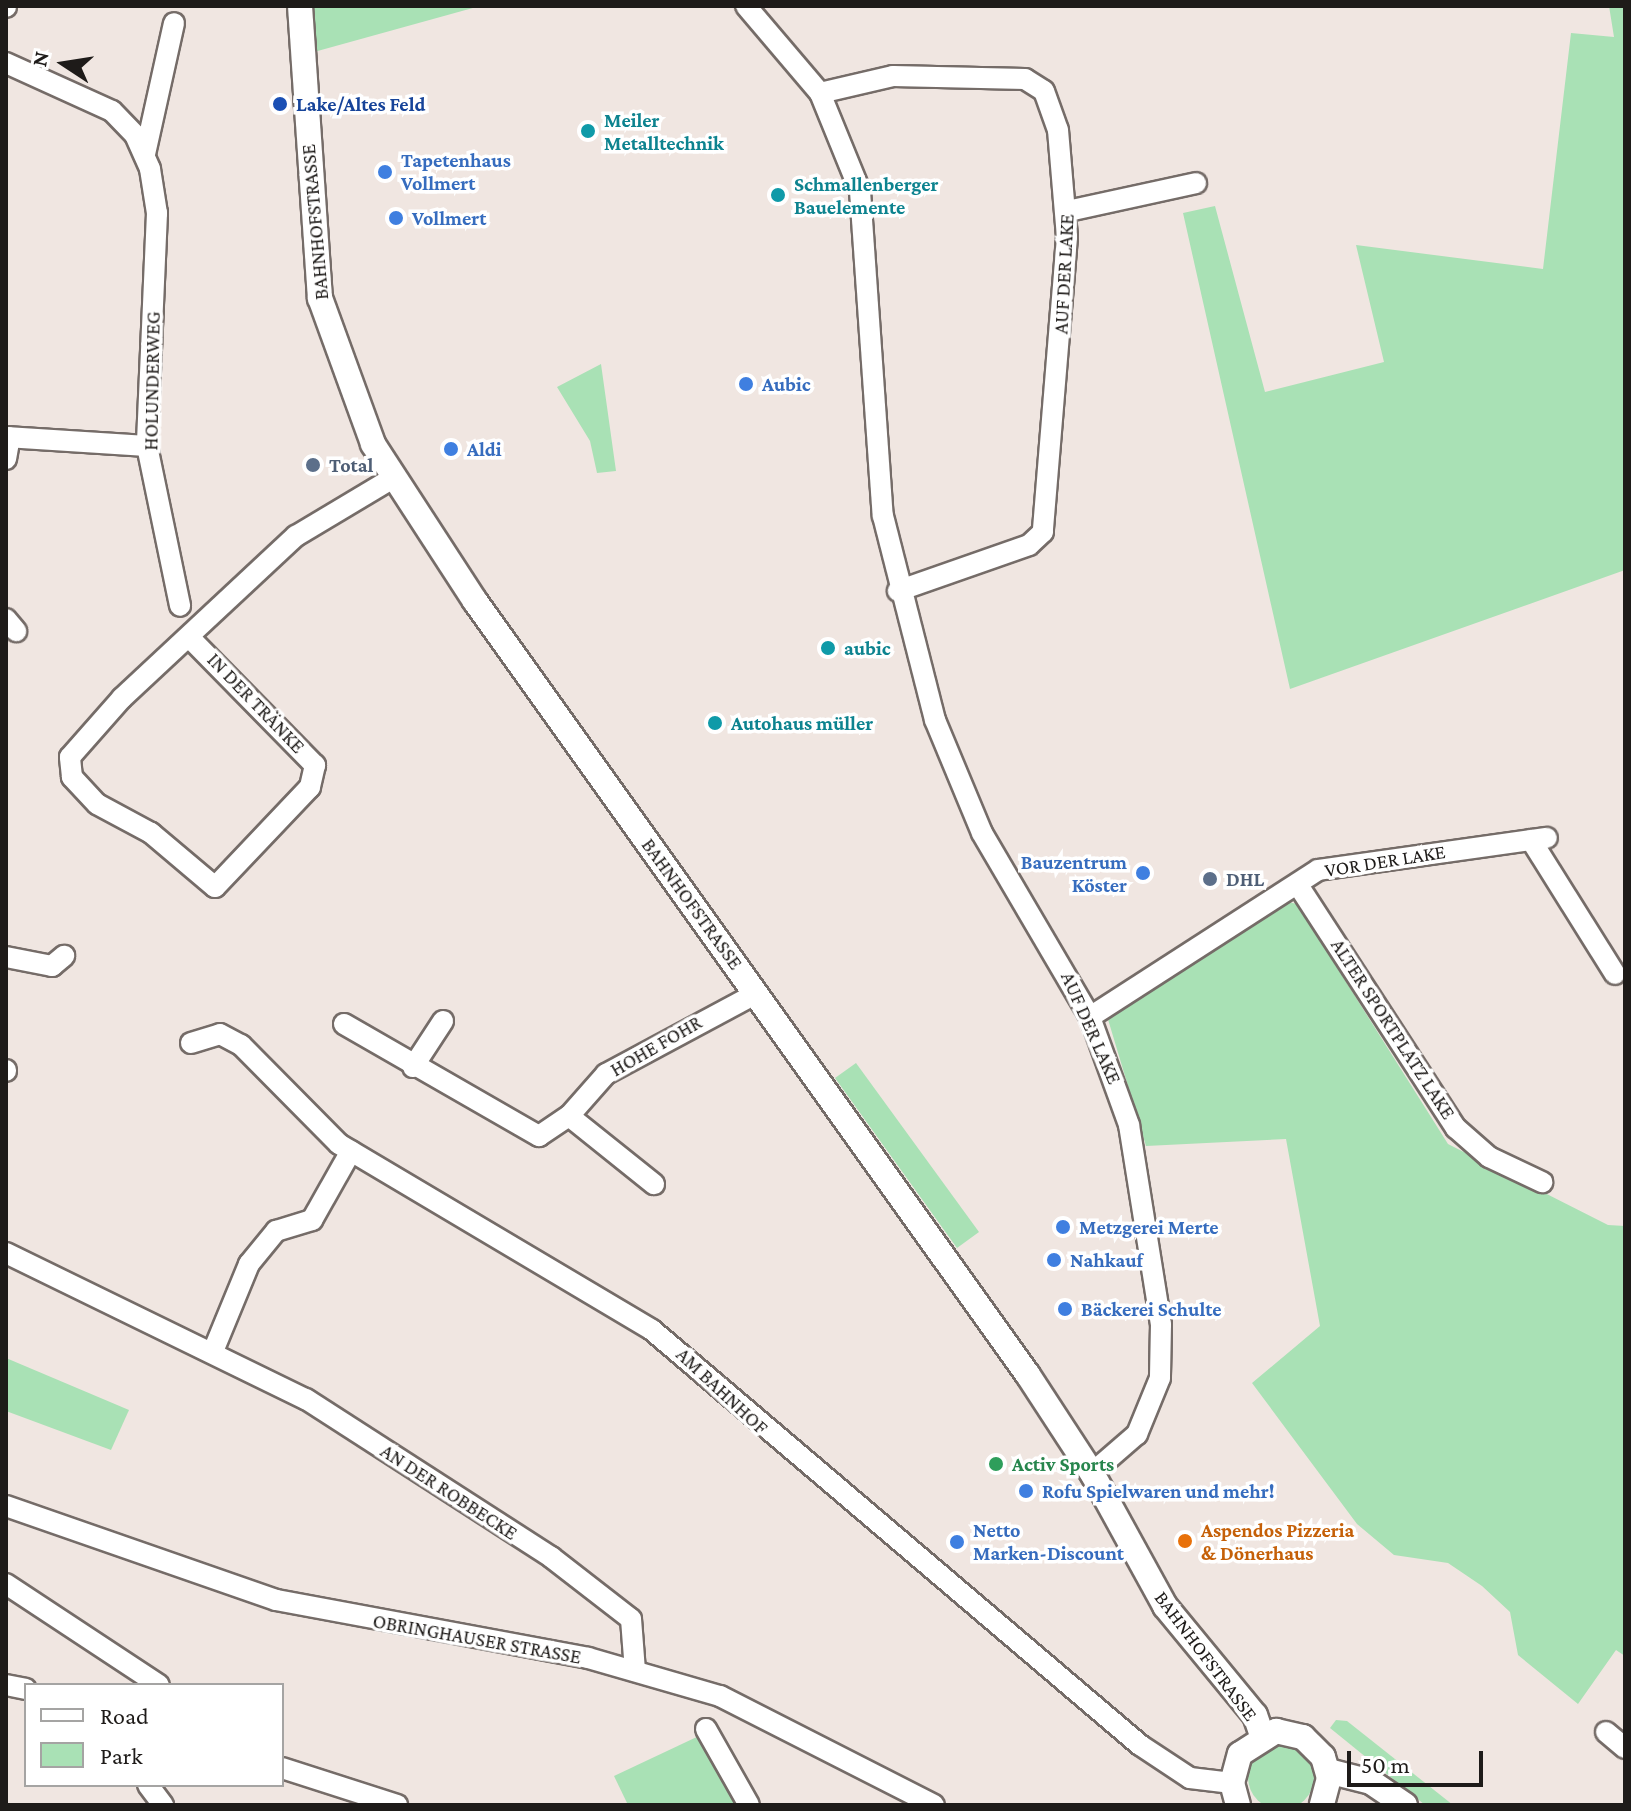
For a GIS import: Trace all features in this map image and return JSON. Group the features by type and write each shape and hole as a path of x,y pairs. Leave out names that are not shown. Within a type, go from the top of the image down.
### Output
{"main road":[{"name":"BAHNHOFSTRASSE","path":"300,6 320,298 348,391 393,478 1092,1473 1165,1606 1255,1715 1262,1735"},
{"path":"1235,1794 1240,1754 1262,1735 1303,1737 1328,1771 1371,1782 1405,1805"},
{"path":"1322,1805 1328,1771"}],"street":[{"name":"AUF DER LAKE","path":"746,6 820,93 853,168 868,238 879,492 898,591 963,794 1090,1017 1129,1125 1162,1346 1144,1423 1092,1473"},
{"name":"HOLUNDERWEG","path":"174,23 145,154 157,213 147,446 180,606"},
{"name":"HOLUNDERWEG","path":"6,63 100,103 145,154"},
{"name":"AUF DER LAKE","path":"820,93 893,76 1006,76 1036,83 1058,130 1068,211 1052,488 1043,532 1029,545 898,591"},
{"path":"1068,211 1196,183"},
{"path":"6,459 8,437 147,446"},
{"name":"IN DER TRÄNKE","path":"189,637 315,765 310,787 215,887 140,825 106,811 69,768 88,734 189,637 296,536 393,478"},
{"name":"VOR DER LAKE","path":"1090,1017 1334,865 1539,839 1615,974"},
{"name":"ALTER SPORTPLATZ LAKE","path":"1298,885 1456,1128 1489,1157 1542,1182"},
{"path":"6,957 52,966 64,956"},
{"name":"HOHE FOHR","path":"344,1024 526,1134 548,1133 569,1116 606,1074 757,993"},
{"path":"413,1067 443,1021"},
{"name":"AM BAHNHOF","path":"191,1043 220,1034 241,1045 351,1151 652,1330 1140,1745 1190,1778 1235,1794"},
{"path":"569,1116 654,1184"},
{"path":"214,1349 249,1264 276,1231 312,1220 351,1151"},
{"name":"AN DER ROBBECKE","path":"6,1253 214,1349 306,1399 615,1604 635,1628 635,1671"},
{"name":"OBRINGHAUSER STRASSE","path":"6,1506 276,1600 635,1671 743,1705 934,1805"},
{"path":"6,1584 156,1683"},
{"path":"706,1729 749,1805"},
{"path":"1606,1732 1625,1748"},
{"path":"284,1769 397,1805"},
{"path":"150,1787 163,1805"}],"green space":[{"path":"313,6 480,6 314,52"},
{"path":"1609,6 1625,6 1625,570 1290,689 1183,213 1215,206 1265,392 1384,362 1356,245 1543,269 1571,33 1614,37"},
{"path":"601,364 616,471 597,473 590,441 557,387"},
{"path":"1284,901 1297,904 1448,1144 1608,1225 1625,1226 1625,1656 1616,1650 1578,1704 1518,1655 1510,1612 1482,1586 1448,1563 1394,1555 1357,1524 1252,1383 1320,1326 1286,1139 1146,1146 1107,1016"},
{"path":"856,1063 979,1232 957,1248 835,1078"},
{"path":"6,1358 129,1410 111,1450 6,1411"},
{"path":"1336,1720 1347,1721 1453,1805 1425,1805 1330,1728"},
{"path":"701,1735 739,1805 628,1805 614,1776"},
{"path":"1281,1744 1294,1746 1309,1759 1314,1777 1312,1790 1299,1805 1281,1810 1268,1808 1253,1795 1248,1777 1250,1764 1263,1749"}],"place":[{"name":"Lake/Altes Feld","path":"280,104"},
{"name":"Meiler Metalltechnik","path":"588,131"},
{"name":"Tapetenhaus Vollmert","path":"385,172"},
{"name":"Schmallenberger Bauelemente","path":"778,195"},
{"name":"Vollmert","path":"396,218"},
{"name":"Aubic","path":"746,384"},
{"name":"Aldi","path":"451,449"},
{"name":"Total","path":"313,465"},
{"name":"aubic","path":"828,648"},
{"name":"Autohaus müller","path":"715,723"},
{"name":"Bauzentrum Köster","path":"1143,873"},
{"name":"DHL","path":"1210,879"},
{"name":"Metzgerei Merte","path":"1063,1227"},
{"name":"Nahkauf","path":"1054,1260"},
{"name":"Bäckerei Schulte","path":"1065,1309"},
{"name":"Activ Sports","path":"996,1464"},
{"name":"Rofu Spielwaren und mehr!","path":"1026,1491"},
{"name":"Aspendos Pizzeria & Dönerhaus","path":"1185,1541"},
{"name":"Netto Marken-Discount","path":"957,1542"}]}
